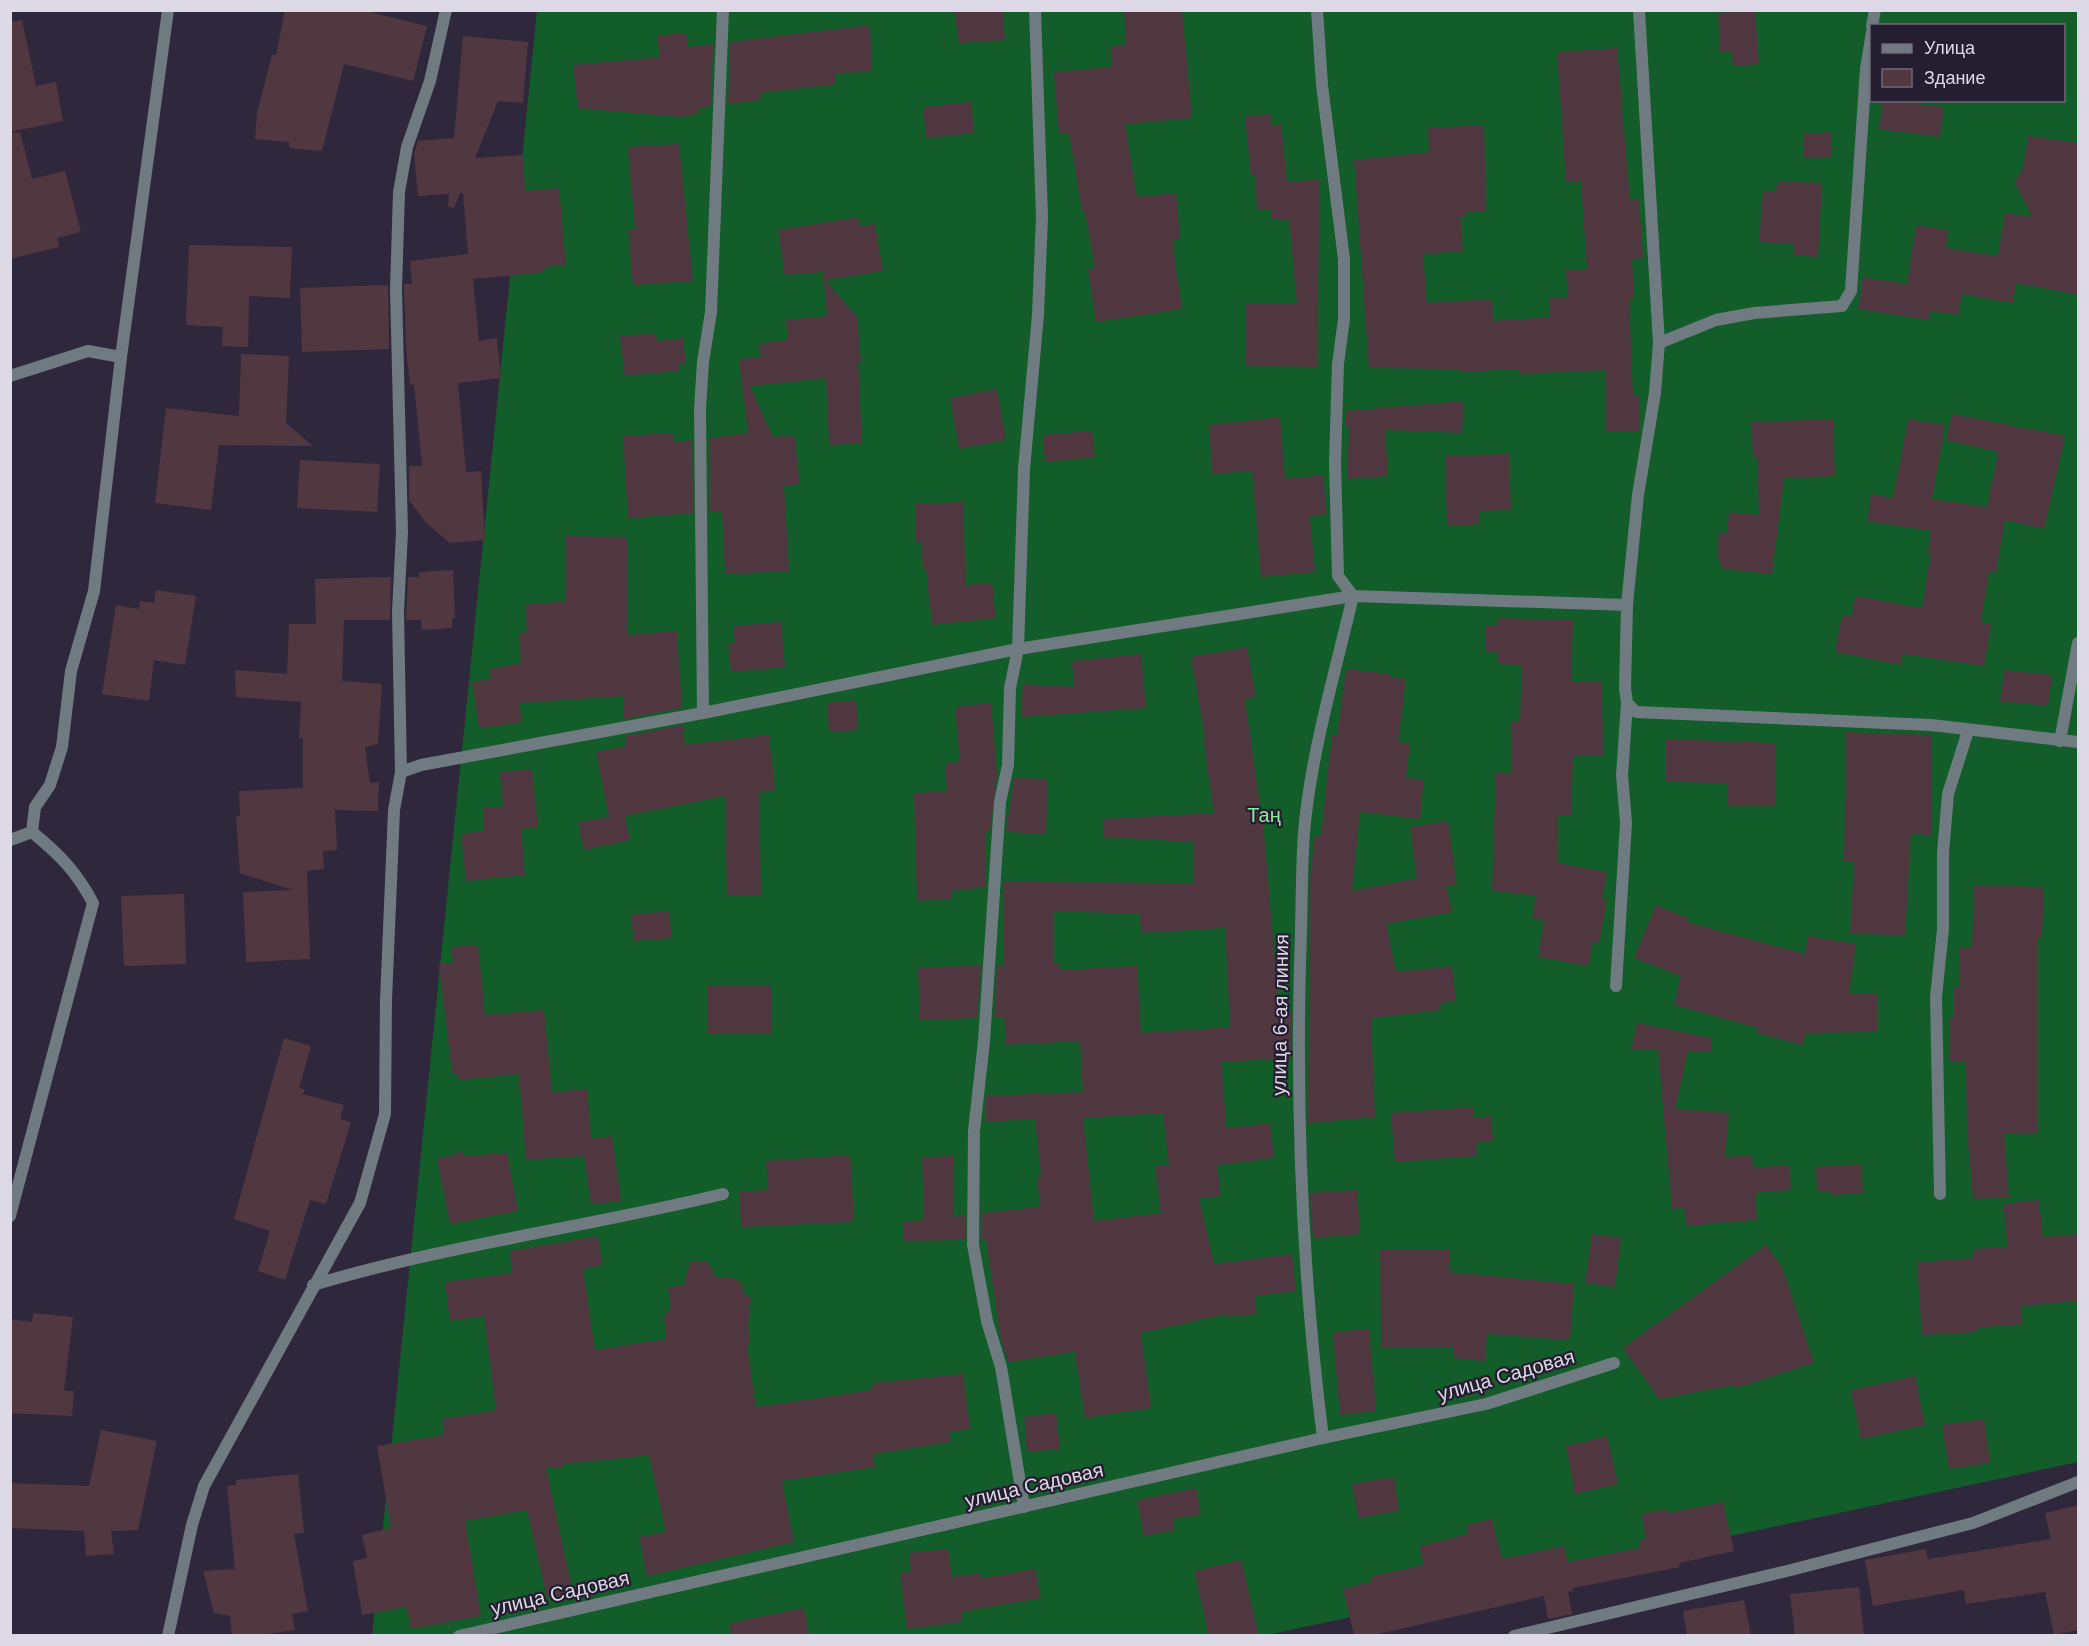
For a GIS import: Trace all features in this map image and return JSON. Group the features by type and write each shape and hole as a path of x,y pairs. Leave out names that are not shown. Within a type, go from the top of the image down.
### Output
{"street":[{"path":"32,832 35,807 50,785 62,747 71,670 94,591 121,357 168,10"},
{"path":"168,1635 192,1525 204,1486 360,1203 385,1114 386,1000 394,822 401,772 398,612 402,532 396,289 399,192 407,147 430,81 446,10"},
{"path":"704,713 700,409 702,362 711,312 723,10"},
{"path":"1024,1507 1001,1366 987,1321 973,1245 972,1194 974,1131 984,1041 1000,802 1008,765 1010,688 1018,649 1024,469 1038,315 1042,217 1035,10"},
{"path":"1317,10 1322,85 1344,259 1344,318 1338,364 1335,462 1338,576 1353,596"},
{"path":"1616,986 1626,823 1622,775 1627,703 1627,606 1638,495 1655,393 1659,343 1639,10"},
{"path":"1659,343 1716,320 1754,313 1842,306 1851,291 1866,69 1870,44"},
{"path":"10,376 88,351 121,357"},
{"path":"401,772 421,765 704,713 1018,649 1353,596 1627,606"},
{"name":"улица 6-ая линия","path":"1323,1438 1315,1376 1299,1142 1298,1078 1304,831 1314,768 1353,596"},
{"path":"2060,741 2079,643"},
{"path":"1627,703 1636,712 1932,725 1968,731 2079,742"},
{"path":"1940,1194 1936,997 1942,929 1943,853 1948,794 1968,731"},
{"path":"10,840 32,832"},
{"path":"10,1216 93,903 81,880 66,861 32,832"},
{"path":"313,1285 373,1267 642,1214 723,1194"},
{"name":"улица Садовая","path":"459,1635 1323,1438 1486,1404 1614,1363"},
{"path":"1514,1635 1787,1571 1973,1523 2079,1482"}],"green space":[{"name":"Таң","path":"537,11 2078,11 2078,1462 1267,1635 372,1636"}],"building":[{"path":"285,10 361,10 427,26 413,81 344,64 322,151 289,148 289,142 255,139 257,113 272,55 276,55"},
{"path":"954,10 1003,10 1005,40 959,43"},
{"path":"1124,10 1182,10 1192,118 1125,124 1137,197 1176,193 1180,240 1174,240 1173,247 1182,309 1096,322 1088,269 1095,268 1085,211 1082,211 1069,133 1059,134 1054,72 1112,67 1110,47 1126,45"},
{"path":"1755,10 1759,64 1733,66 1732,51 1720,52 1718,13"},
{"path":"22,20 36,86 56,82 63,121 10,132 10,22"},
{"path":"870,25 872,72 835,73 836,84 760,93 761,100 728,104 730,42"},
{"path":"686,33 688,47 713,44 711,106 698,108 699,113 680,117 578,108 573,65 660,57 657,36"},
{"path":"463,36 528,42 523,103 498,101 475,158 523,155 525,191 559,188 566,265 544,267 545,272 473,279 479,341 497,338 501,378 458,383 466,472 481,471 485,540 450,543 426,523 409,500 409,466 422,466 414,384 410,385 406,349 404,284 412,284 410,261 468,254 463,193 460,193 454,208 448,207 449,194 418,196 414,154 418,141 454,138"},
{"path":"1617,48 1630,200 1639,199 1643,258 1632,259 1634,298 1629,299 1633,396 1639,396 1640,432 1606,432 1605,370 1519,374 1519,369 1461,372 1461,369 1369,368 1354,160 1429,152 1428,128 1484,125 1486,212 1465,212 1465,217 1460,217 1463,251 1423,254 1427,303 1492,299 1493,321 1550,317 1549,298 1568,297 1566,270 1587,269 1581,181 1566,182 1557,52"},
{"path":"971,102 974,133 926,138 923,107"},
{"path":"1883,102 1944,107 1940,137 1879,129"},
{"path":"1271,114 1272,126 1281,124 1287,182 1320,179 1317,367 1245,366 1246,304 1297,304 1289,219 1272,220 1272,209 1257,210 1255,176 1251,176 1245,116"},
{"path":"20,132 32,179 65,171 81,232 57,238 59,247 10,259 10,133"},
{"path":"1831,132 1832,158 1804,158 1803,134"},
{"path":"2028,136 2079,143 2079,295 2016,283 2013,303 1962,294 1958,315 1930,311 1929,320 1858,309 1863,277 1907,284 1916,225 1948,230 1946,248 1998,256 2005,213 2032,217 2015,182 2023,168"},
{"path":"679,144 693,281 633,285 628,229 635,229 628,147"},
{"path":"1777,181 1822,183 1818,257 1793,255 1793,244 1759,242 1763,191 1776,192"},
{"path":"858,217 860,226 875,224 883,271 825,280 857,317 861,364 858,364 862,443 829,445 826,378 750,386 773,437 794,435 800,484 784,486 789,571 725,574 722,511 709,512 709,438 748,433 739,359 761,357 759,344 788,340 786,320 827,316 823,272 785,275 778,230"},
{"path":"189,245 292,247 290,298 249,296 248,347 222,346 223,327 186,325"},
{"path":"388,285 389,349 302,352 300,288"},
{"path":"656,333 657,341 683,338 686,364 678,365 679,371 625,376 620,336"},
{"path":"241,354 289,356 286,423 313,446 219,445 211,510 155,503 166,408 239,416"},
{"path":"997,389 1006,440 959,449 950,398"},
{"path":"1464,401 1462,433 1385,430 1388,476 1347,479 1349,428 1345,428 1345,411"},
{"path":"1952,414 2065,436 2044,529 2005,520 1996,572 1989,571 1981,622 1991,624 1984,666 1903,654 1901,665 1835,652 1842,615 1851,617 1856,596 1922,608 1931,553 1928,553 1931,531 1867,521 1871,494 1893,498 1908,419 1945,425 1932,499 1987,507 1998,452 1946,440"},
{"path":"1280,417 1285,479 1323,475 1327,514 1310,516 1315,572 1261,577 1252,471 1212,474 1209,425"},
{"path":"1833,419 1835,476 1784,478 1772,574 1723,569 1717,555 1719,532 1727,533 1729,512 1759,515 1757,458 1753,458 1751,422"},
{"path":"1092,431 1095,457 1045,462 1043,435"},
{"path":"673,433 674,442 692,440 693,513 628,518 623,436"},
{"path":"1509,454 1511,510 1479,511 1480,524 1447,526 1445,456"},
{"path":"300,460 380,464 377,512 297,508"},
{"path":"963,502 966,585 992,583 996,618 932,625 921,542 916,543 915,504"},
{"path":"565,536 627,537 627,635 677,631 682,708 624,719 623,696 519,703 522,722 479,728 472,682 491,679 489,669 521,663 519,633 527,632 525,605 565,601"},
{"path":"453,570 455,618 452,618 452,628 422,630 421,620 406,620 408,577 419,577 419,572"},
{"path":"391,577 390,620 344,620 342,681 382,684 378,744 365,747 370,783 379,782 378,811 335,810 337,850 323,851 324,869 307,871 310,959 246,962 243,892 292,890 240,873 236,816 240,816 239,791 303,788 303,738 299,738 301,702 236,697 235,670 287,674 289,624 316,624 315,579"},
{"path":"156,590 196,596 185,665 154,660 149,701 102,694 116,605 139,609 140,601 154,603"},
{"path":"1498,618 1573,620 1571,682 1602,682 1603,755 1573,756 1571,815 1558,815 1557,863 1607,872 1602,899 1607,899 1599,943 1593,941 1588,966 1538,957 1544,921 1532,918 1536,896 1492,890 1496,772 1512,773 1511,721 1520,721 1522,665 1497,664 1497,652 1485,652 1485,625 1498,625"},
{"path":"781,622 785,667 731,672 728,644 735,644 733,626"},
{"path":"1247,647 1256,697 1245,699 1264,833 1279,1010 1291,1011 1291,1058 1222,1062 1226,1128 1270,1123 1274,1158 1217,1165 1221,1196 1199,1198 1214,1264 1292,1254 1296,1291 1255,1296 1257,1314 1227,1317 1227,1314 1141,1333 1151,1408 1085,1418 1075,1352 1008,1362 1001,1340 986,1240 981,1240 982,1213 1040,1207 1037,1175 1041,1175 1035,1119 986,1122 986,1096 1083,1092 1080,1041 1006,1045 1004,1017 994,1018 997,965 1003,965 1004,882 1193,883 1194,842 1104,837 1104,819 1214,813 1203,737 1205,737 1191,657","holes":["1053,911 1140,914 1141,933 1225,928 1230,1027 1141,1033 1137,966 1060,970 1060,963 1053,964","1163,1113 1169,1165 1155,1166 1161,1213 1094,1221 1083,1118"]},
{"path":"1141,654 1146,708 1021,717 1023,684 1074,687 1072,661"},
{"path":"1346,669 1390,674 1389,677 1406,679 1398,742 1410,743 1406,778 1424,779 1420,819 1360,812 1352,891 1417,878 1410,827 1448,821 1457,886 1446,885 1452,912 1386,924 1396,972 1452,966 1456,1001 1440,1003 1441,1010 1371,1018 1375,1117 1308,1123 1310,877 1315,835 1321,836 1332,735 1337,735"},
{"path":"2004,670 2052,675 2048,706 2000,701"},
{"path":"856,700 858,730 829,732 827,703"},
{"path":"991,703 997,775 990,831 985,831 986,887 952,891 952,899 917,901 914,793 947,791 945,763 960,762 955,707"},
{"path":"683,725 685,745 769,735 775,790 759,792 761,895 727,896 725,796 625,816 630,840 584,850 578,822 609,817 596,752 626,746 625,736"},
{"path":"1846,732 1932,735 1932,835 1911,834 1905,936 1850,933 1854,862 1844,862"},
{"path":"1666,739 1776,743 1775,806 1727,805 1728,784 1666,781"},
{"path":"532,769 538,827 521,829 525,875 466,881 461,834 483,831 484,808 503,807 500,772"},
{"path":"1014,778 1048,779 1046,834 1006,832"},
{"path":"1974,885 2044,887 2042,938 2037,938 2037,1134 2004,1134 2009,1197 1973,1199 1967,1131 1966,1061 1949,1061 1949,1017 1954,1017 1954,987 1959,987 1959,948 1972,948"},
{"path":"184,894 186,964 124,966 121,896"},
{"path":"1656,905 1688,918 1687,922 1805,954 1808,936 1856,944 1849,994 1877,994 1877,1032 1806,1033 1803,1045 1757,1033 1758,1028 1674,1005 1681,976 1634,958"},
{"path":"669,911 672,938 634,941 631,915"},
{"path":"478,945 485,1015 544,1010 552,1092 587,1089 591,1139 612,1136 621,1201 591,1204 584,1156 526,1160 519,1074 458,1080 458,1073 452,1073 439,964 453,963 451,947"},
{"path":"981,966 977,1018 920,1020 918,967"},
{"path":"708,985 772,985 772,1033 708,1033"},
{"path":"1637,1023 1712,1038 1711,1052 1688,1051 1675,1109 1729,1113 1725,1157 1752,1155 1753,1168 1789,1165 1791,1190 1755,1193 1757,1220 1686,1226 1684,1208 1672,1209 1658,1050 1631,1050"},
{"path":"284,1038 311,1046 299,1088 305,1089 303,1094 344,1105 340,1119 351,1122 326,1204 310,1200 285,1280 258,1271 270,1231 234,1219"},
{"path":"1473,1107 1474,1118 1491,1116 1493,1141 1476,1143 1477,1156 1395,1162 1391,1113"},
{"path":"464,1151 464,1156 507,1153 518,1211 450,1224 437,1159"},
{"path":"850,1155 854,1222 741,1227 739,1192 768,1190 766,1161"},
{"path":"953,1156 954,1217 965,1215 965,1240 904,1241 903,1222 924,1220 922,1157"},
{"path":"1861,1164 1863,1193 1832,1195 1832,1191 1817,1192 1816,1167"},
{"path":"1357,1190 1360,1234 1313,1238 1310,1193"},
{"path":"2039,1200 2043,1237 2079,1234 2079,1301 2021,1306 2023,1324 1977,1328 1978,1332 1922,1335 1917,1262 1974,1258 1973,1249 2008,1247 2003,1204"},
{"path":"1592,1234 1621,1238 1615,1287 1585,1283"},
{"path":"598,1236 602,1265 583,1269 595,1350 666,1339 664,1316 671,1308 668,1287 684,1285 690,1262 708,1262 715,1277 733,1278 742,1283 744,1294 751,1298 748,1325 750,1344 747,1344 756,1407 873,1390 872,1383 963,1374 970,1429 950,1432 951,1442 873,1454 875,1467 782,1481 794,1542 647,1576 639,1537 666,1532 649,1455 546,1468 573,1592 547,1598 527,1510 465,1521 481,1616 411,1629 407,1607 362,1615 353,1561 367,1558 362,1535 391,1528 377,1446 444,1435 442,1419 496,1410 484,1316 450,1321 445,1282 512,1273 510,1251"},
{"path":"1766,1245 1783,1269 1814,1363 1736,1388 1735,1385 1659,1399 1623,1348"},
{"path":"1380,1249 1450,1249 1450,1272 1574,1284 1570,1340 1487,1334 1485,1361 1453,1358 1454,1347 1381,1347"},
{"path":"33,1313 73,1317 64,1391 74,1391 72,1416 10,1413 10,1319 32,1322"},
{"path":"1369,1329 1376,1411 1340,1415 1333,1332"},
{"path":"1915,1376 1925,1425 1861,1439 1851,1390"},
{"path":"1056,1413 1060,1449 1027,1452 1024,1417"},
{"path":"1984,1419 1990,1463 1949,1469 1942,1425"},
{"path":"101,1430 157,1441 138,1530 111,1531 114,1554 86,1556 84,1531 10,1528 10,1483 89,1486"},
{"path":"1607,1436 1618,1484 1575,1494 1566,1446"},
{"path":"298,1474 304,1533 294,1534 308,1611 292,1614 295,1630 262,1635 232,1635 230,1616 214,1613 203,1571 235,1569 227,1486 236,1485 236,1480"},
{"path":"1394,1477 1399,1511 1358,1518 1352,1484"},
{"path":"1196,1488 1201,1514 1173,1519 1175,1530 1144,1536 1137,1500"},
{"path":"1723,1502 1734,1551 1679,1563 1680,1567 1573,1588 1573,1591 1568,1592 1572,1614 1548,1619 1544,1596 1374,1635 1354,1635 1343,1589 1372,1582 1370,1577 1424,1565 1419,1546 1468,1534 1466,1525 1492,1519 1502,1559 1564,1546 1568,1562 1640,1548 1638,1541 1646,1539 1641,1514 1668,1509 1669,1513"},
{"path":"2079,1505 2079,1630 2054,1635 2045,1592 1966,1604 1964,1590 1873,1606 1865,1560 1926,1549 1928,1559 2051,1539 2045,1513"},
{"path":"948,1549 952,1577 981,1573 982,1578 1035,1569 1041,1598 961,1612 962,1622 907,1629 900,1573 911,1572 909,1553"},
{"path":"1241,1560 1259,1635 1209,1635 1194,1571"},
{"path":"1859,1587 1864,1635 1795,1635 1790,1594"},
{"path":"1744,1600 1751,1635 1687,1635 1683,1611"},
{"path":"804,1608 809,1635 731,1635 730,1623"}]}
